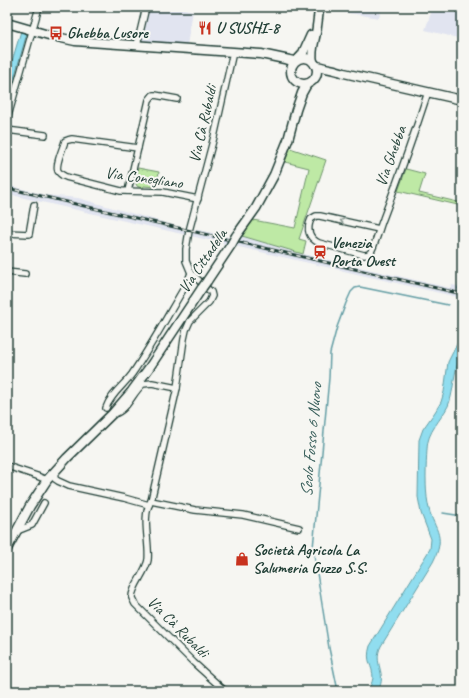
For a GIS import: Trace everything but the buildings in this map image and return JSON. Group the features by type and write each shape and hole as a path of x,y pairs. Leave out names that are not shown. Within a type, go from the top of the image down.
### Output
{"main road":[{"path":"290,72 291,66 302,54 310,40 320,7"},
{"path":"315,78 317,72 312,56 312,49 317,21"},
{"path":"7,23 52,36 76,41 234,52 296,60 307,58 323,68 462,100"},
{"path":"269,56 284,64 290,72 292,79 298,84 303,85 310,83 315,78 328,73 344,73"},
{"name":"Via Cittadella","path":"295,81 297,91 296,110"},
{"name":"Via Cittadella","path":"7,549 30,506 47,480 109,411 132,391 256,208 274,175 284,150 302,93 307,84"}],"street":[{"path":"7,120 39,7"},
{"path":"137,45 146,7"},
{"name":"Via Cà Rubaldi","path":"225,691 194,663 135,604 132,596 148,562 147,520 177,388 186,330 190,321 209,302 212,296 211,292 191,273 186,261 186,249 189,231 234,52"},
{"name":"Via Ghebba","path":"379,231 320,216 316,216 311,219 308,227 308,232 310,235 319,243 364,255 370,253 379,231 402,170 428,92"},
{"name":"Via Conegliano","path":"177,99 155,95 151,97 138,148 70,139 65,141 57,165 58,171 66,177 121,191 163,192 198,199"},
{"path":"7,130 45,135"},
{"path":"128,191 138,148"},
{"path":"7,233 29,234 34,205"},
{"path":"7,272 25,274"},
{"path":"177,388 152,383 142,385 118,413 109,411 109,401 128,381 137,367 191,273"},
{"path":"149,368 148,377 152,383"},
{"path":"7,466 47,480"},
{"path":"54,472 55,479 69,486 150,503 243,515 299,528"},
{"path":"17,531 30,526 33,523 44,503"},
{"path":"24,517 29,523 33,523"}],"shaded area":[{"path":"150,7 177,7 193,11 187,45 142,41"},
{"path":"326,7 382,7 379,18 325,9"},
{"path":"433,7 462,7 462,39 425,30"},
{"path":"7,185 46,195 78,198 188,229 223,235 229,238 242,236 303,254 450,288 452,285 462,287 462,298 20,197 7,193"}],"green space":[{"path":"290,148 326,160 299,239 306,241 303,254 242,236 253,220 295,228 309,168 285,162"},
{"path":"138,168 159,172 156,187 144,186 143,188 137,186 135,182"},
{"path":"406,169 425,174 419,193 462,203 462,206 398,191"}],"water":[{"path":"21,31 27,33 7,103 7,78"},
{"path":"462,329 463,350 456,368 450,402 429,437 428,443 426,491 430,512 439,537 437,552 433,562 381,646 378,658 381,673 381,684 378,691 368,691 373,678 368,656 370,646 430,549 431,539 421,513 418,497 419,440 423,429 441,402 444,392 448,362 458,342"}],"waterway":[{"name":"Scolo Fosso 6 Nuovo","path":"458,289 462,276"},
{"name":"Scolo Fosso 6 Nuovo","path":"338,691 329,648 313,548 330,353 337,327 351,292 355,288 360,287 448,305"},
{"path":"443,513 462,516"}],"railway":[{"path":"7,188 462,294"}],"place":[{"name":"U SUSHI-8","path":"205,28"},
{"name":"Ghebba Lusore","path":"56,33"},
{"name":"Venezia Porta Ovest","path":"320,252"},
{"name":"Società Agricola La Salumeria Guzzo S.S.","path":"242,559"}]}
